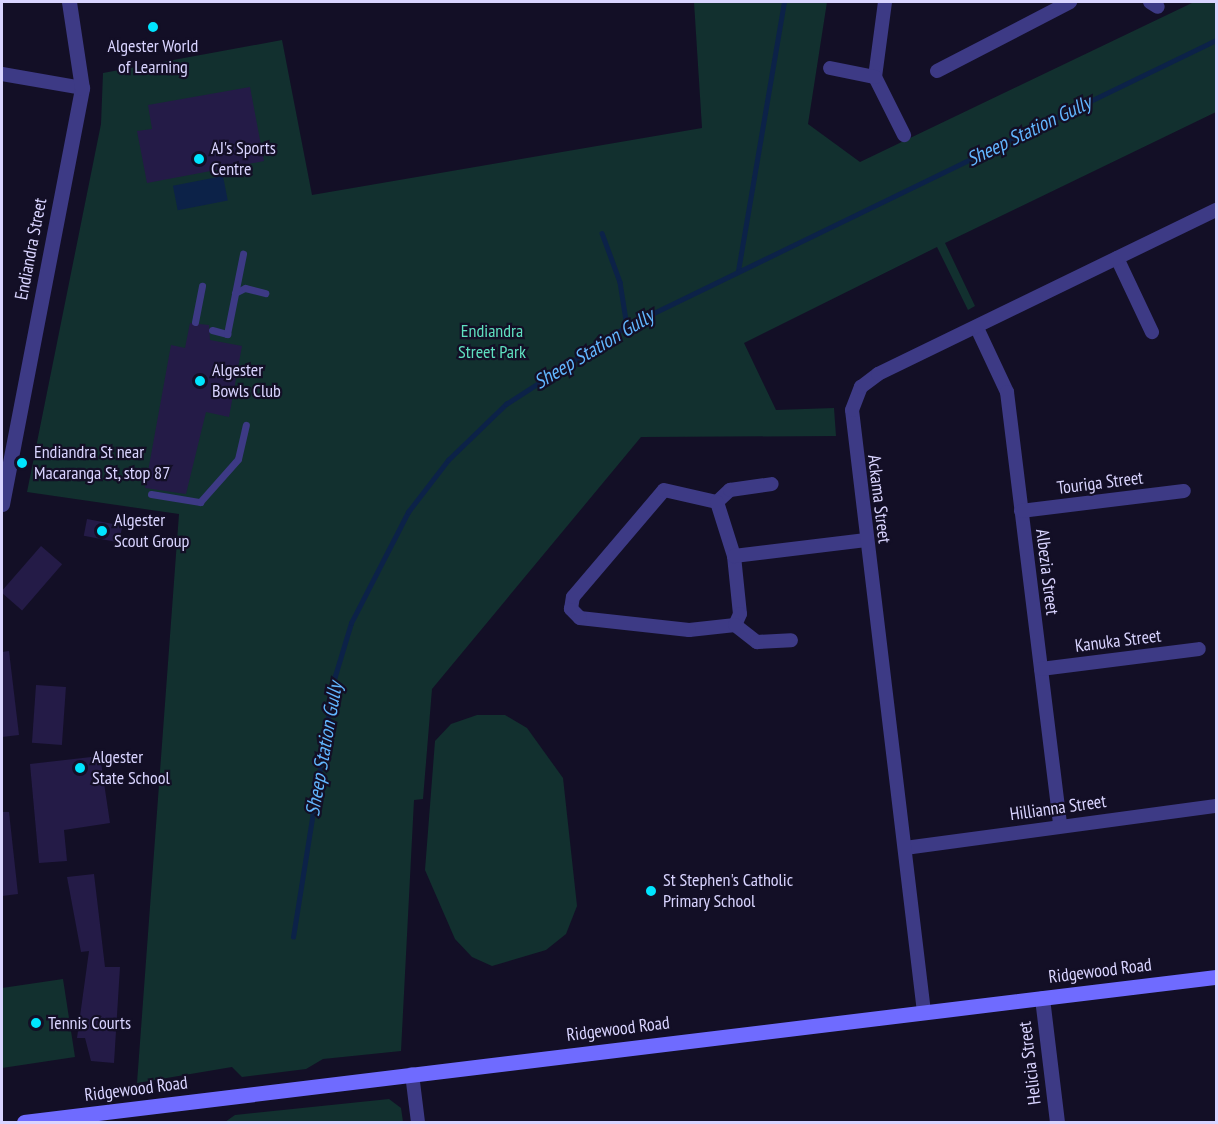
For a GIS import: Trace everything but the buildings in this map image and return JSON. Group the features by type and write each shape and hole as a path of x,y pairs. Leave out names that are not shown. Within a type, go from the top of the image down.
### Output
{"main road":[{"name":"Ridgewood Road","path":"24,1122 1216,976"}],"street":[{"name":"Endiandra Street","path":"2,504 82,88 69,2"},
{"path":"885,2 875,77 904,135"},
{"path":"937,71 1070,2"},
{"path":"830,68 875,77"},
{"path":"2,75 82,88"},
{"name":"Ackama Street","path":"924,1012 852,410 861,387 1216,210"},
{"path":"1118,258 1152,332"},
{"name":"Albezia Street","path":"977,328 1007,392 1060,826"},
{"path":"717,502 730,490 772,484"},
{"path":"717,502 673,490 656,495 573,597 571,609 580,618 689,630 735,626 758,642 791,640"},
{"name":"Touriga Street","path":"1021,511 1184,491"},
{"path":"717,502 734,556 740,614 735,626"},
{"path":"734,556 866,540"},
{"name":"Kanuka Street","path":"1041,669 1199,649"},
{"name":"Hillianna Street","path":"905,848 1216,806"},
{"name":"Helicia Street","path":"1042,998 1057,1122"},
{"path":"412,1074 418,1122"}],"lane":[{"path":"212,330 227,334 243,255"},
{"path":"195,322 202,286"},
{"path":"235,293 245,288 265,293"},
{"path":"151,494 190,503 205,498 238,459 246,425"}],"green space":[{"name":"Endiandra Street Park","path":"694,2 827,2 808,124 860,162 1194,2 1216,2 1216,112 945,243 975,306 968,310 937,247 744,343 776,410 834,408 836,436 641,437 432,689 423,799 414,800 401,1051 323,1059 306,1069 242,1077 232,1067 137,1083 179,514 27,492 101,124 103,73 282,40 312,195 702,128"},
{"path":"477,715 505,715 527,728 563,778 577,906 566,934 546,950 492,966 472,957 455,939 425,870 435,741 451,724"},
{"name":"Tennis Courts","path":"63,979 75,1057 2,1068 2,988"},
{"path":"389,1099 401,1108 403,1122 225,1122 235,1115"}],"water":[{"path":"223,176 228,201 178,210 173,186"}],"waterway":[{"path":"738,271 784,2"},
{"name":"Sheep Station Gully","path":"293,937 335,676 351,623 408,512 448,460 506,404 627,326 1216,40"},
{"path":"602,233 620,282 627,326"}],"place":[{"name":"Algester World of Learning","path":"153,27"},
{"name":"AJ's Sports Centre","path":"199,159"},
{"name":"Algester Bowls Club","path":"200,381"},
{"name":"Endiandra St near Macaranga St, stop 87","path":"22,463"},
{"name":"Algester Scout Group","path":"102,531"},
{"name":"Algester State School","path":"80,768"},
{"name":"St Stephen's Catholic Primary School","path":"651,891"},
{"name":"Tennis Courts","path":"36,1023"}]}
